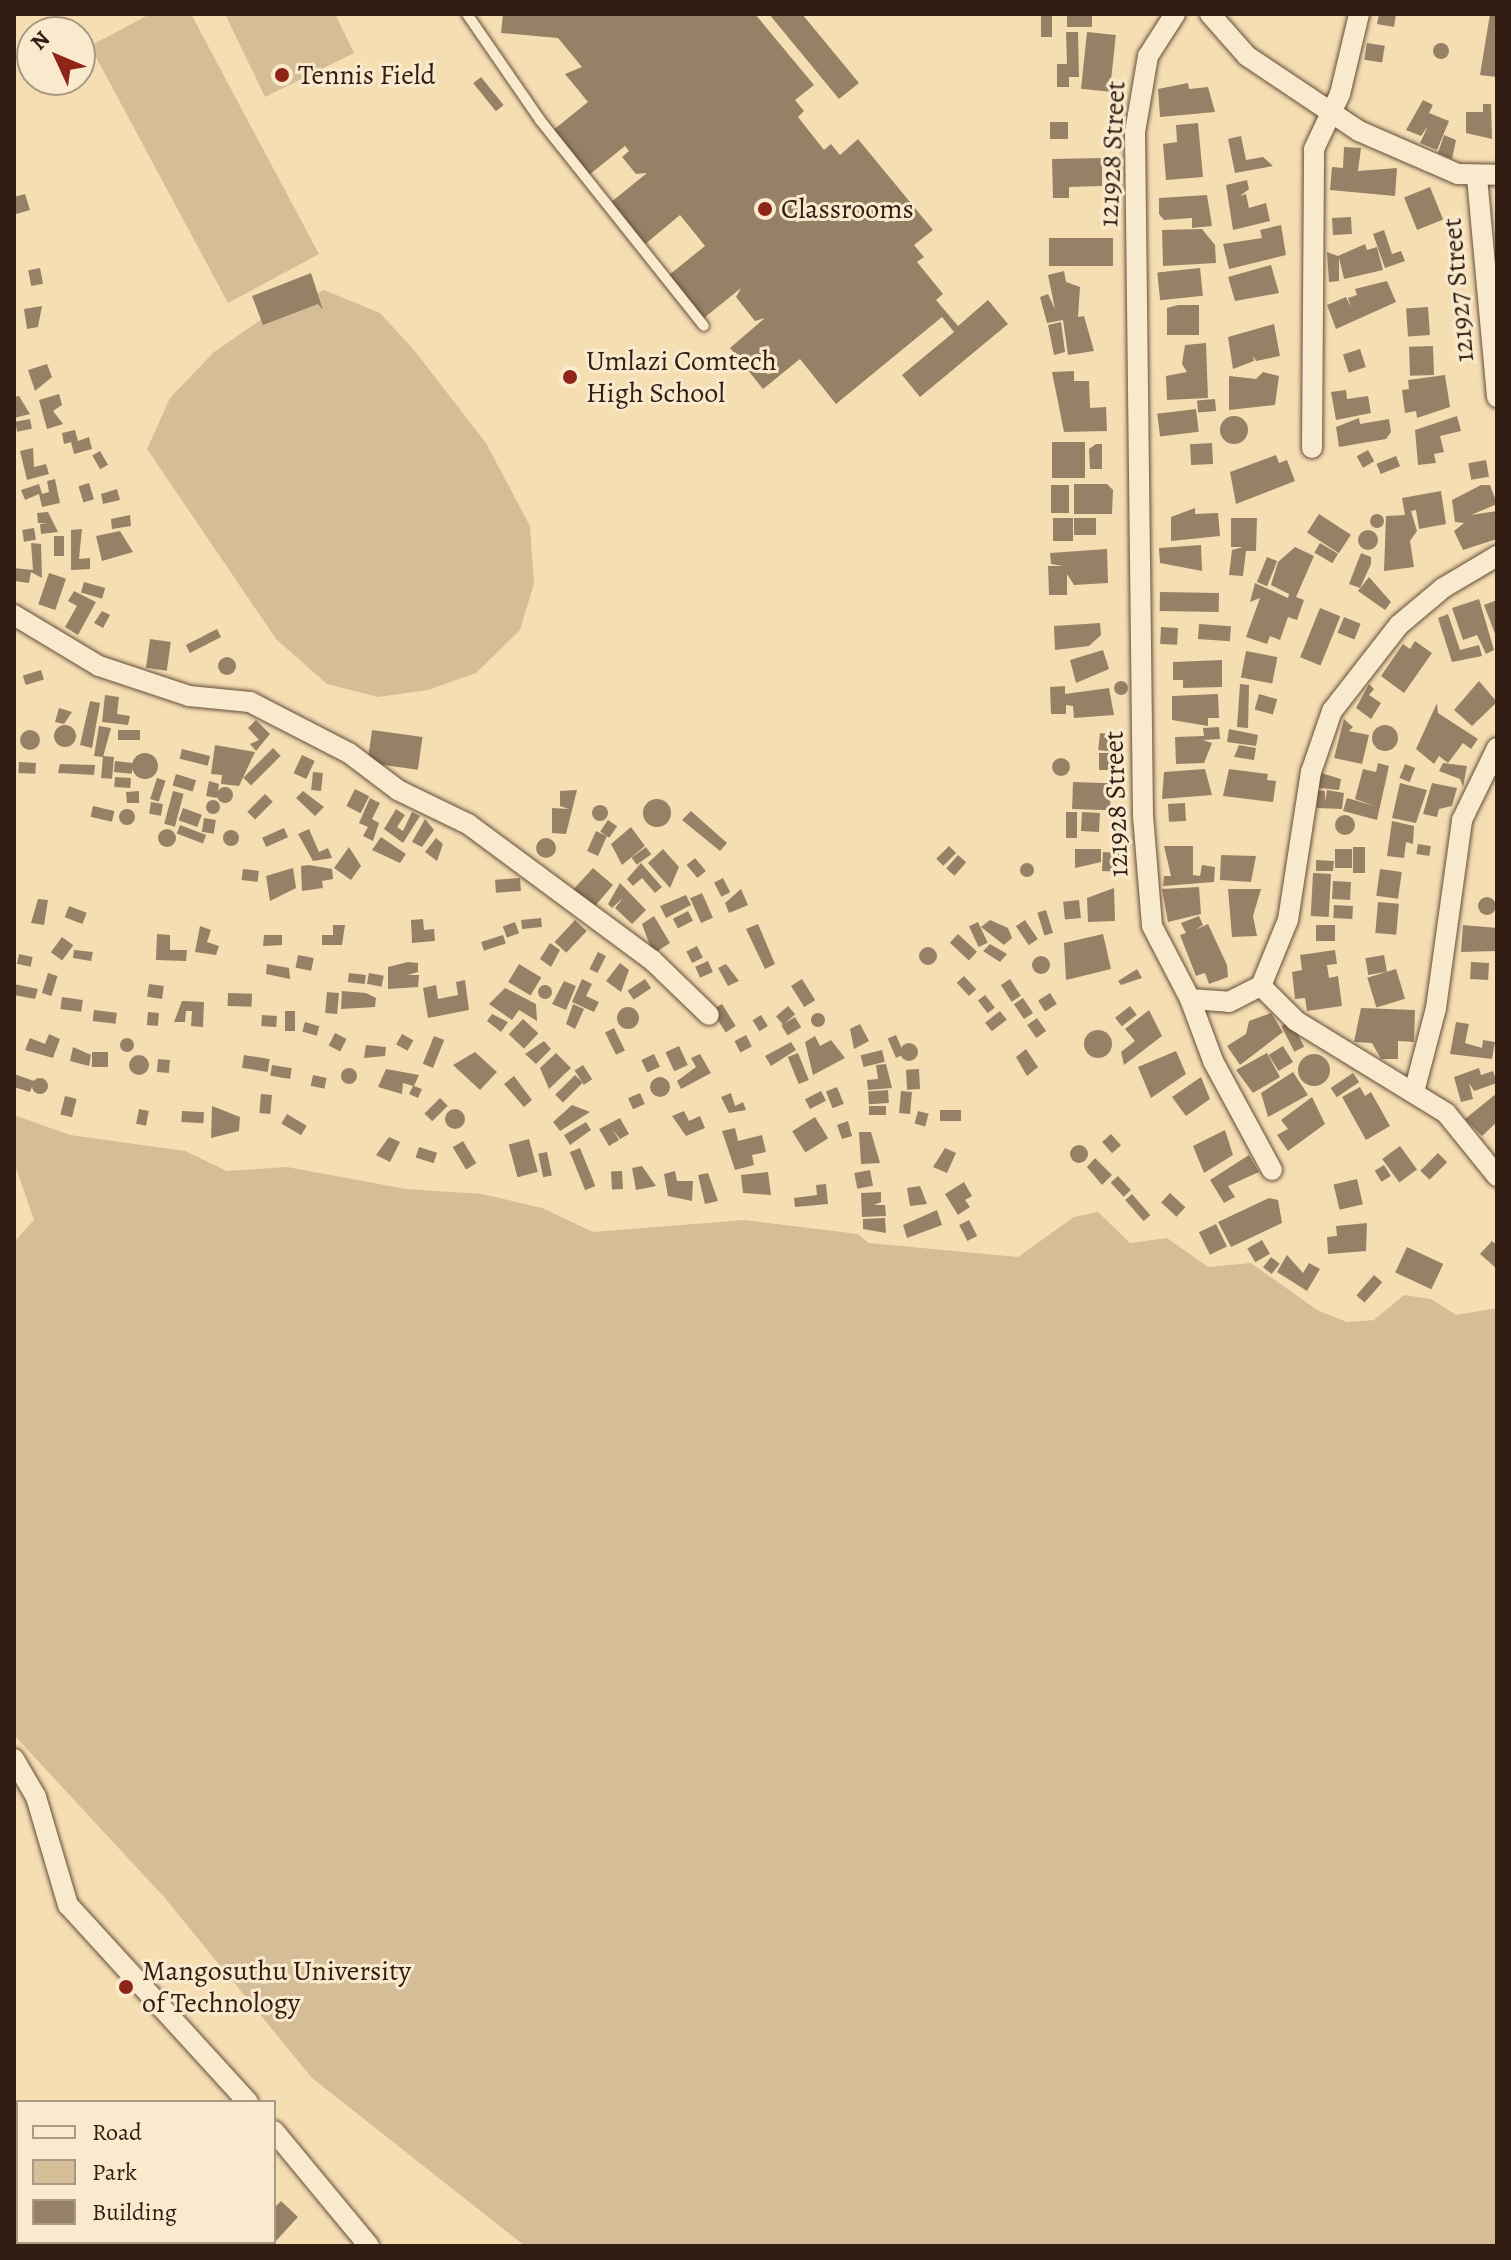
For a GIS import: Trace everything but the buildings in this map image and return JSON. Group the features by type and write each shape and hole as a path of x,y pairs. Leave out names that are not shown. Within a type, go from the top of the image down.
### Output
{"street":[{"name":"121928 Street","path":"1175,14 1148,56 1135,132 1141,709 1147,901 1160,947 1190,999 1213,1061 1272,1170"},
{"path":"1210,14 1225,38 1330,115 1428,164 1487,176"},
{"path":"1312,448 1313,178 1317,134 1330,115 1359,14"},
{"name":"121927 Street","path":"1487,176 1497,397"},
{"path":"1190,999 1229,1002 1261,986 1288,920 1311,772 1332,711 1399,625 1443,588 1497,556"},
{"path":"14,615 99,666 189,696 267,710 301,733 349,753 398,790 455,815 652,960 709,1015"},
{"path":"1414,1092 1436,1008 1462,820 1497,748"},
{"path":"1261,986 1296,1021 1446,1113 1497,1176"},
{"path":"14,1759 36,1797 59,1892 246,2100"},
{"path":"276,2133 369,2246"}],"lane":[{"path":"467,14 540,120 704,326"}],"green space":[{"path":"150,14 191,14 319,254 228,303 96,57 96,43"},
{"name":"Tennis Field","path":"225,14 335,14 354,53 265,97"},
{"path":"324,290 380,313 414,350 486,443 530,526 534,584 520,630 476,673 428,690 378,697 327,684 276,639 147,449 170,398 214,352 265,317"},
{"path":"14,1115 70,1135 185,1151 227,1171 287,1167 406,1189 482,1194 542,1208 593,1232 744,1220 858,1234 869,1243 1018,1257 1074,1217 1098,1212 1130,1243 1167,1238 1208,1267 1251,1263 1317,1310 1347,1322 1374,1320 1404,1295 1431,1299 1456,1315 1497,1308 1497,2246 525,2246 312,2078 164,1897 14,1735 14,1242 34,1220 14,1162"}],"place":[{"name":"Tennis Field","path":"282,75"},
{"name":"Classrooms","path":"765,209"},
{"name":"Umlazi Comtech High School","path":"570,377"},
{"name":"Mangosuthu University of Technology","path":"126,1987"}]}
